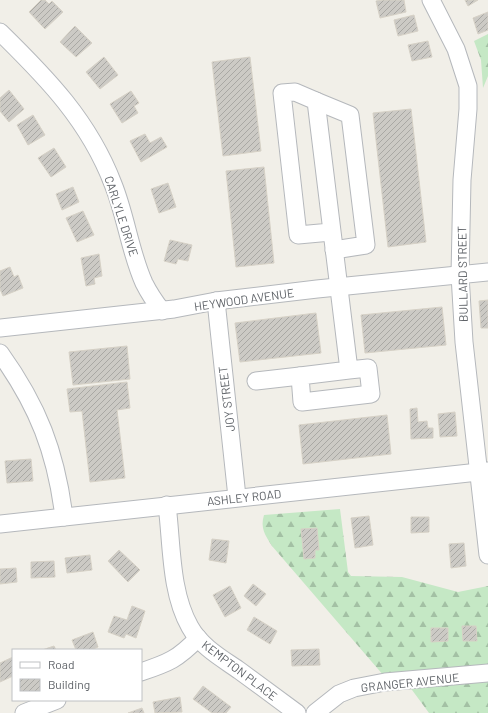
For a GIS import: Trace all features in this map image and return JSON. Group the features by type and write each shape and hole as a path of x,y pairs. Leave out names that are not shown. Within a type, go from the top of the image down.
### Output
{"street":[{"name":"BULLARD STREET","path":"430,0 456,48 468,86 468,109 462,180 460,275 464,342 483,472 488,555"},
{"name":"CARLYLE DRIVE","path":"0,32 44,74 68,104 97,150 113,183 125,217 143,281 162,311"},
{"path":"331,232 298,235 282,93 295,92 350,115 366,245 334,250"},
{"path":"316,101 349,370"},
{"name":"HEYWOOD AVENUE","path":"0,328 162,311 216,301 488,272"},
{"name":"JOY STREET","path":"216,301 237,497"},
{"path":"0,353 20,380 42,424 56,468 64,517"},
{"path":"256,381 368,368 371,394 302,402 300,376"},
{"name":"ASHLEY ROAD","path":"0,524 237,497 483,472"},
{"name":"KEMPTON PLACE","path":"167,505 176,585 181,606 190,627 198,638 212,651 297,713"},
{"path":"142,672 183,654 198,638"},
{"name":"GRANGER AVENUE","path":"315,713 339,694 354,688 385,682 488,673"},
{"path":"24,713 54,701"}],"green space":[{"path":"488,34 488,76 483,88 481,60 474,41"},
{"path":"340,509 348,572 351,576 402,577 458,592 488,586 488,713 429,713 401,675 384,676 272,546 263,528 264,515"}],"building":[{"path":"41,0 45,0 49,4 52,1 63,12 45,29 29,12"},
{"path":"404,0 406,12 380,18 376,1"},
{"path":"465,0 478,0 468,6"},
{"path":"488,12 488,30 478,34 473,18"},
{"path":"414,15 418,31 398,36 394,20"},
{"path":"75,26 92,43 76,57 60,42"},
{"path":"428,41 432,57 412,61 408,45"},
{"path":"104,57 118,75 100,89 86,72"},
{"path":"250,57 261,151 223,156 212,62"},
{"path":"9,90 24,109 9,122 0,111 0,98"},
{"path":"131,91 139,103 134,106 138,113 122,123 110,104"},
{"path":"411,109 426,242 388,247 373,113"},
{"path":"33,115 45,135 28,145 17,125"},
{"path":"145,134 150,143 161,137 167,147 141,162 130,141"},
{"path":"54,148 66,167 51,177 38,158"},
{"path":"264,167 274,263 236,267 226,171"},
{"path":"168,183 176,207 159,213 151,189"},
{"path":"73,187 79,202 62,210 56,194"},
{"path":"83,211 94,235 77,242 66,218"},
{"path":"170,240 192,245 188,261 178,259 176,264 164,261"},
{"path":"99,254 102,276 94,278 95,284 86,286 81,258"},
{"path":"10,267 14,277 18,275 23,288 3,296 0,289 0,271"},
{"path":"488,300 488,328 481,328 479,301"},
{"path":"442,307 446,345 365,353 361,315"},
{"path":"316,313 321,353 240,362 235,323"},
{"path":"127,346 130,379 73,385 69,352"},
{"path":"127,382 130,408 117,410 125,478 90,482 82,411 70,412 67,389"},
{"path":"417,408 418,422 427,421 428,428 433,428 433,438 411,439 410,409"},
{"path":"455,412 457,436 440,437 438,414"},
{"path":"387,415 391,454 303,464 299,425"},
{"path":"31,459 33,481 7,483 5,461"},
{"path":"369,516 373,545 355,548 351,518"},
{"path":"411,517 429,517 429,532 411,533"},
{"path":"317,528 319,550 315,550 315,558 304,559 301,529"},
{"path":"212,539 229,541 226,563 209,560"},
{"path":"464,543 466,566 451,568 449,544"},
{"path":"119,550 140,570 128,582 108,561"},
{"path":"90,555 92,570 67,573 65,558"},
{"path":"54,561 55,577 31,578 31,562"},
{"path":"16,568 17,582 0,584 0,569"},
{"path":"253,584 266,594 256,606 244,596"},
{"path":"230,586 241,608 225,617 213,595"},
{"path":"132,606 145,611 136,638 126,634 124,638 108,632 114,616 127,620"},
{"path":"254,617 277,631 270,644 247,630"},
{"path":"462,626 476,626 477,641 463,641"},
{"path":"431,628 448,628 448,641 431,642"},
{"path":"93,632 98,647 93,649 76,649 72,640"},
{"path":"54,646 56,649 45,649"},
{"path":"319,649 320,665 292,666 291,650"},
{"path":"12,657 12,676 0,682 0,663"},
{"path":"203,686 231,707 226,713 212,713 193,699"},
{"path":"180,697 182,712 155,713 153,702"},
{"path":"142,708 144,713 128,713"}]}
